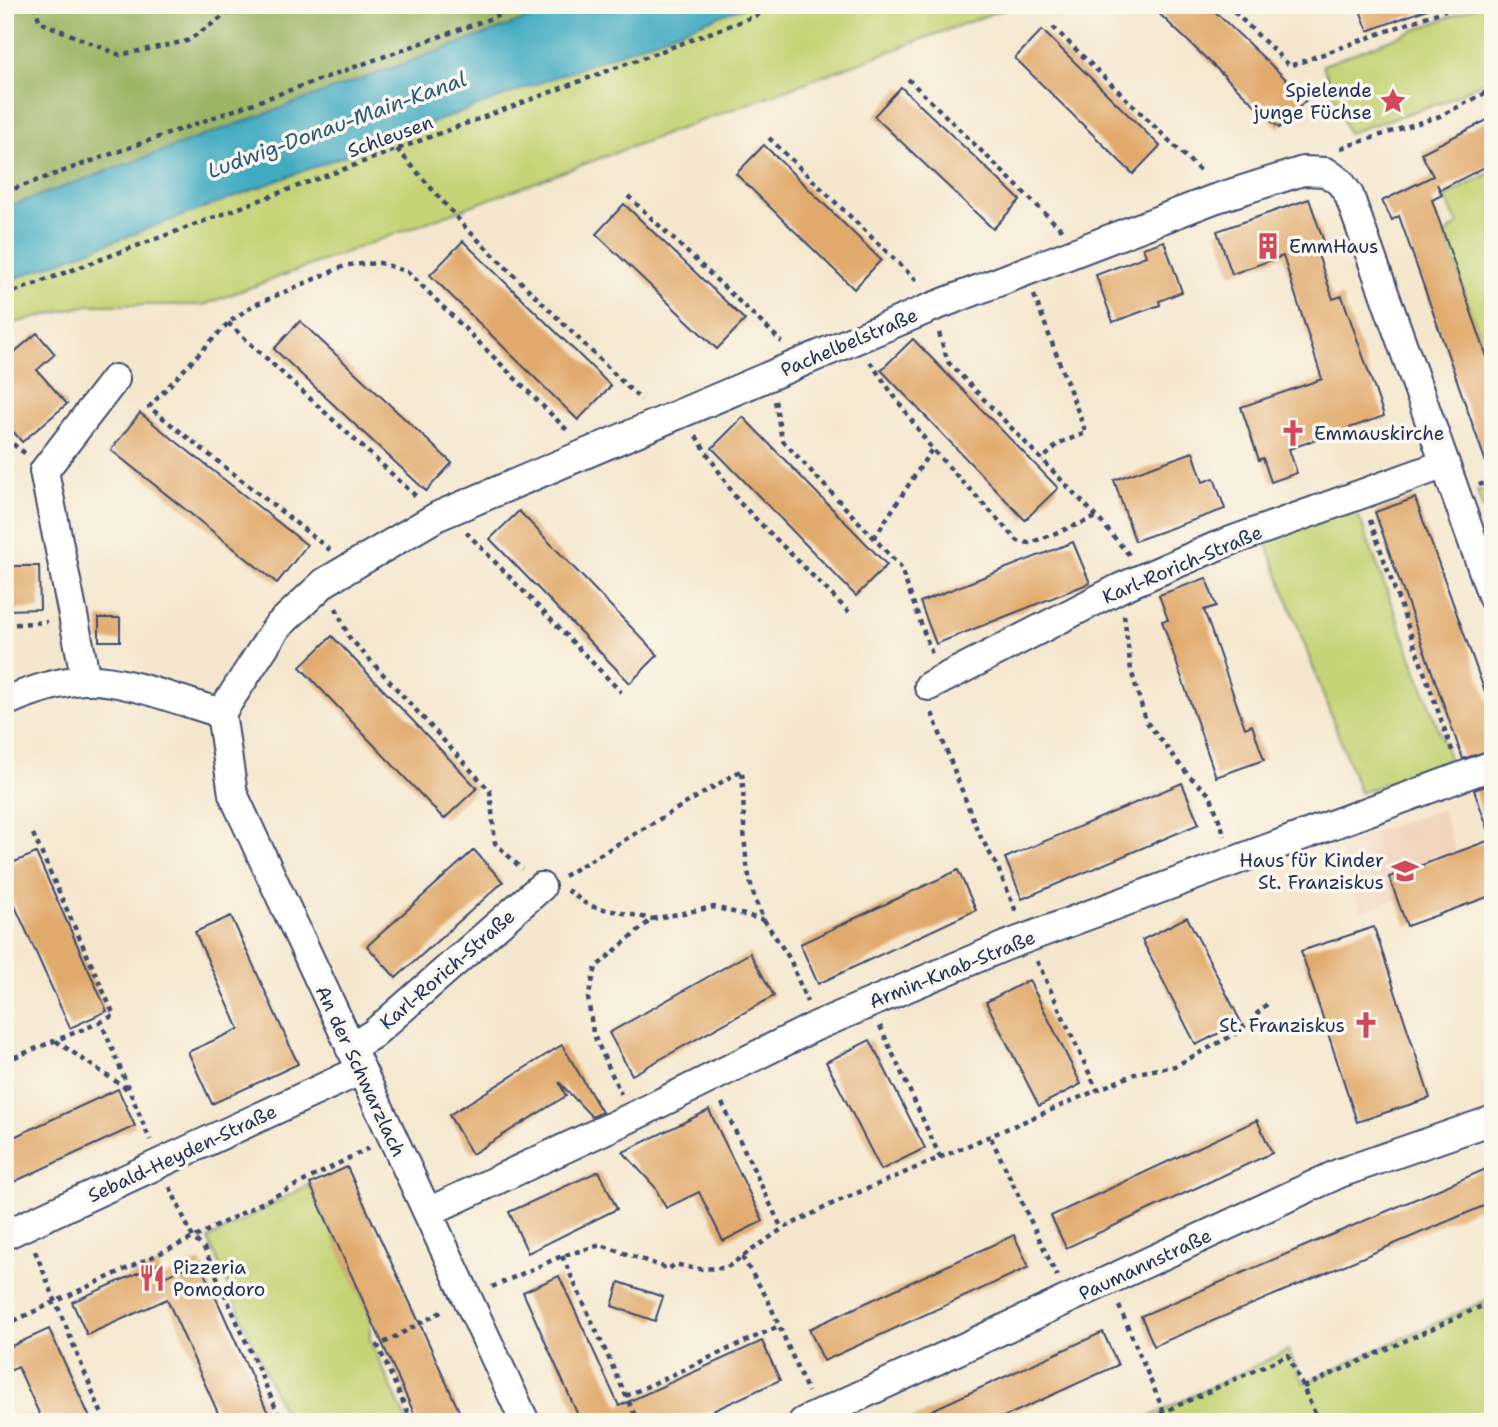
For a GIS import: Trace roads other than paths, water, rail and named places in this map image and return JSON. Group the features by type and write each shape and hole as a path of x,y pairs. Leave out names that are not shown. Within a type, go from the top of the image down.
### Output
{"street":[{"name":"Pachelbelstraße","path":"221,713 277,627 325,582 445,513 930,308 1214,200 1303,171 1325,172 1340,182 1349,195 1493,598"},
{"path":"86,680 44,471 115,379"},
{"name":"Karl-Rorich-Straße","path":"935,683 1131,583 1217,545 1445,464"},
{"path":"5,702 34,689 86,680 125,686 221,713"},
{"name":"An der Schwarzlach","path":"221,713 233,794 525,1422"},
{"name":"Armin-Knab-Straße","path":"428,1212 869,1003 1026,938 1493,765"},
{"name":"Karl-Rorich-Straße","path":"354,1059 373,1034 548,884"},
{"name":"Sebald-Heyden-Straße","path":"15,1231 160,1166 354,1059"},
{"name":"Paumannstraße","path":"810,1418 1340,1173 1493,1120"}],"water":[{"name":"Ludwig-Donau-Main-Kanal","path":"566,5 749,5 5,282 5,208"}],"place":[{"name":"Spielende junge Füchse","path":"1393,101"},
{"name":"EmmHaus","path":"1268,246"},
{"name":"Emmauskirche","path":"1293,433"},
{"name":"Haus für Kinder St. Franziskus","path":"1405,871"},
{"name":"St. Franziskus","path":"1366,1025"},
{"name":"Pizzeria Pomodoro","path":"152,1278"}]}
